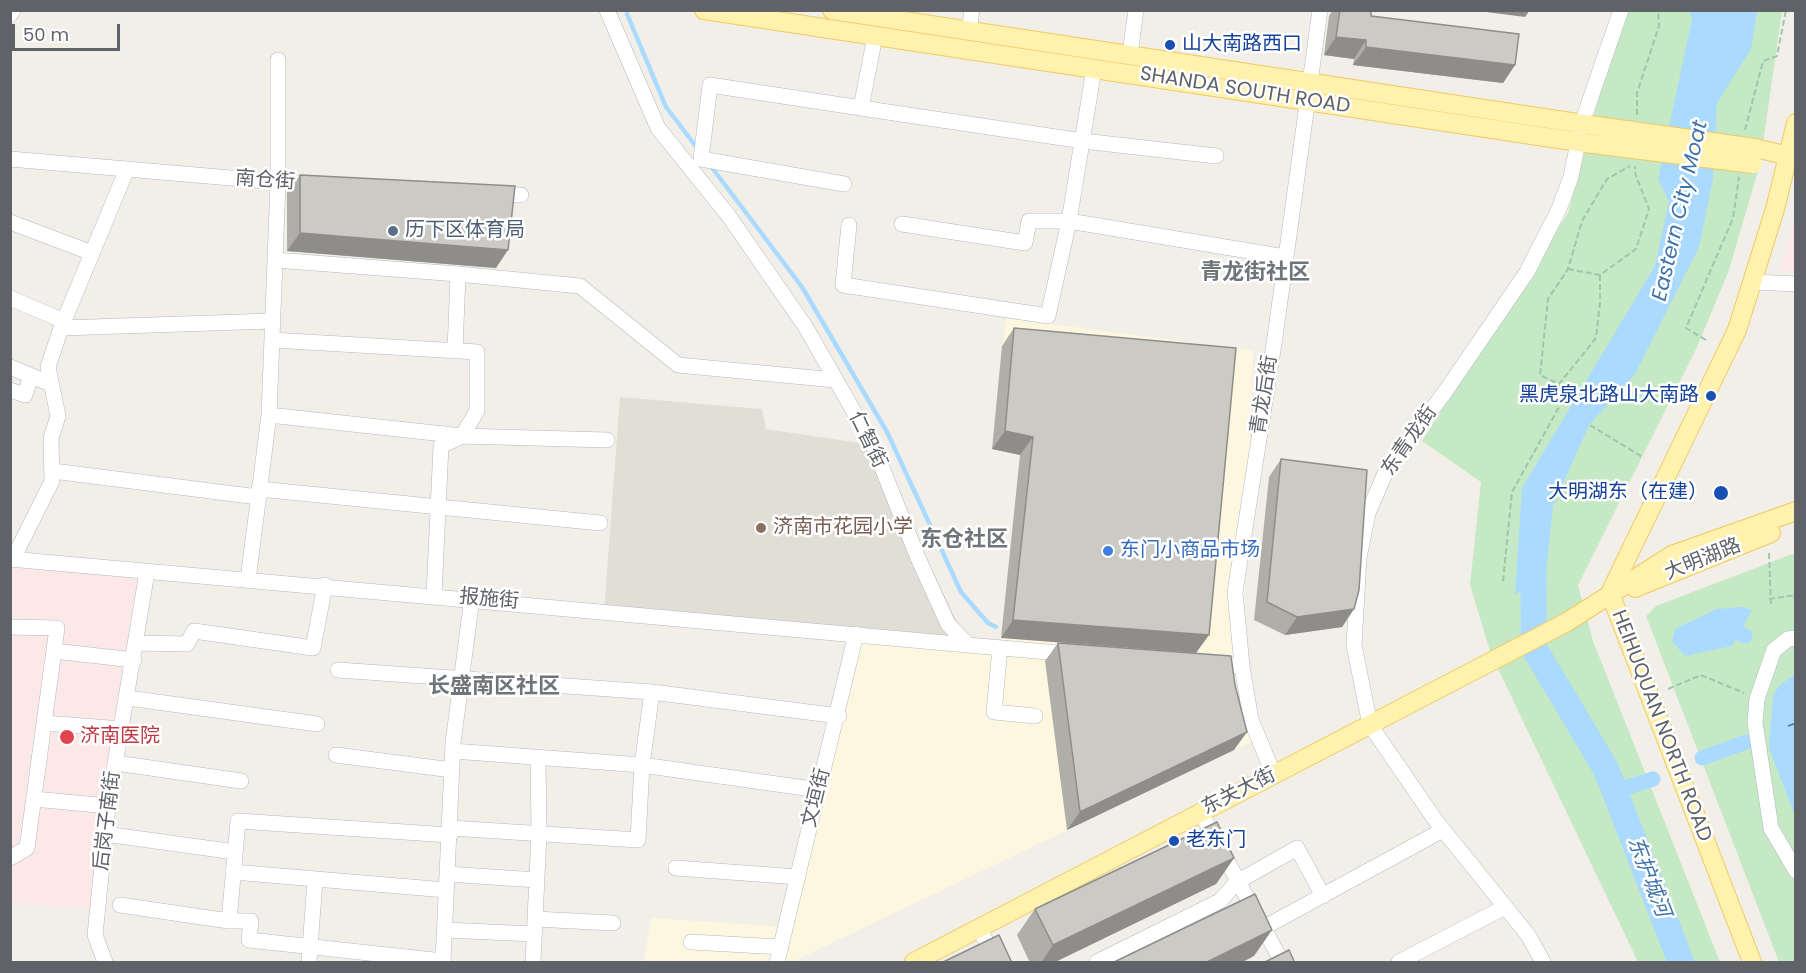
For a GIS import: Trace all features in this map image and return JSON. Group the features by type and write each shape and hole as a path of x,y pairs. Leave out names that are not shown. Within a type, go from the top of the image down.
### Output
{"main road":[{"name":"SHANDA SOUTH ROAD","path":"704,10 1094,69 1586,124 1788,162"},
{"name":"SHANDA SOUTH ROAD","path":"832,10 877,14 969,31 1130,54 1308,92 1581,143 1754,156"},
{"name":"HEIHUQUAN NORTH ROAD","path":"1752,963 1610,593 1737,330 1754,282 1788,162 1796,123"},
{"path":"1610,593 1672,555 1796,511"},
{"name":"大明湖路","path":"1610,593 1631,590 1796,524"},
{"name":"东关大街","path":"914,963 1200,811 1502,656 1567,621 1610,593"}],"street":[{"path":"10,15 13,10"},
{"name":"仁智街","path":"607,10 658,128 728,215 805,326 873,445 918,558 948,624 968,645"},
{"path":"969,31 972,10"},
{"path":"1130,54 1136,10"},
{"name":"青龙后街","path":"1274,775 1251,720 1242,666 1235,592 1275,337 1320,10"},
{"name":"东青龙街","path":"1543,963 1528,935 1443,830 1370,725 1354,645 1359,558 1368,513 1387,469 1445,392 1527,272 1559,209 1571,177 1621,10"},
{"path":"861,108 874,36"},
{"path":"248,580 269,415 278,183 278,60"},
{"path":"849,225 843,285 1048,316 1069,221 1094,69"},
{"path":"844,184 701,159 710,85 1083,141 1216,156"},
{"name":"南仓街","path":"10,159 278,183 324,185"},
{"path":"12,559 52,481 51,438 58,416 48,367 62,324 127,169"},
{"path":"474,193 521,195"},
{"path":"902,224 1025,243 1029,221 1069,221 1285,257"},
{"path":"10,222 92,253"},
{"path":"275,260 580,286 678,365 835,380"},
{"path":"455,351 458,274"},
{"path":"1754,282 1796,284"},
{"path":"10,298 62,324 273,321"},
{"path":"272,340 477,352 477,411 462,436 441,446 434,595"},
{"path":"10,367 51,384"},
{"path":"10,390 25,395 31,376"},
{"path":"269,415 462,436 607,440"},
{"path":"53,471 259,493 600,523"},
{"name":"报施街","path":"12,559 472,598 968,645"},
{"name":"后岗子南街","path":"105,963 95,935 108,806 128,698 147,572"},
{"path":"136,643 186,644 194,631 313,648 325,585"},
{"path":"120,905 229,921 251,921 249,940 309,956 443,962 453,751 472,598"},
{"path":"10,627 57,628 27,848 10,858"},
{"name":"文垣街","path":"777,963 856,634"},
{"path":"1796,638 1788,639 1774,650 1757,699 1755,722 1772,828 1796,871"},
{"path":"968,645 1089,655"},
{"path":"1000,648 994,712 1035,716"},
{"path":"54,651 134,660"},
{"path":"1195,662 1242,666"},
{"path":"338,670 652,692 838,716"},
{"path":"229,921 238,821 638,840 642,765 652,692"},
{"path":"128,698 317,724"},
{"path":"44,723 122,729"},
{"path":"453,751 642,765 819,790"},
{"path":"336,755 452,770"},
{"path":"533,963 539,834 538,758"},
{"path":"116,763 241,781"},
{"path":"33,799 108,806"},
{"path":"1200,811 1263,928 1277,961"},
{"path":"1263,928 1443,830"},
{"path":"105,834 235,852"},
{"path":"1097,963 1220,901 1237,882 1297,848 1323,896"},
{"path":"676,868 798,877"},
{"path":"233,872 446,890"},
{"path":"447,874 537,880"},
{"path":"309,956 315,880"},
{"path":"1399,963 1506,907"},
{"path":"444,930 613,923"},
{"path":"979,930 998,963"},
{"path":"691,942 781,947"}],"path":[{"path":"1503,581 1512,492 1564,398 1559,384 1540,375 1548,299 1568,269 1582,221 1607,179 1635,163"},
{"path":"1559,384 1596,338 1600,275"},
{"path":"1686,328 1706,340"},
{"path":"1590,425 1644,458"},
{"path":"1768,552 1771,607"},
{"path":"1769,599 1796,595"},
{"path":"1668,689 1701,675 1757,699"}],"shaded area":[{"path":"1795,220 1795,271 1779,270"},
{"name":"老东门","path":"1006,318 1253,351 1242,665 1259,738 792,962 644,962 651,918 786,927 856,634 1000,648 1020,456 992,449"},
{"name":"济南市花园小学","path":"620,397 762,409 766,429 873,445 968,645 604,611"},
{"name":"济南医院","path":"10,558 147,572 98,908 11,903"}],"green space":[{"path":"1622,11 1782,11 1760,164 1729,270 1697,347 1578,585 1593,641 1720,962 1638,962 1491,654 1470,585 1481,482 1422,441 1568,213"},
{"path":"1795,553 1795,962 1779,962 1646,616 1656,606"}],"water":[{"path":"1690,11 1757,11 1751,49 1717,103 1713,179 1699,247 1635,374 1589,425 1553,506 1545,581 1515,594 1522,488 1655,266 1669,202 1658,179 1692,19"},
{"path":"1742,607 1752,610 1732,646 1685,656 1672,641 1675,629 1717,609"},
{"path":"1795,674 1795,816 1769,748 1773,696 1779,686"}],"building":[{"path":"1340,10 1371,10 1371,16 1519,34 1515,65 1366,47 1366,40 1336,37"},
{"path":"300,175 515,186 508,250 300,233"},
{"name":"东门小商品市场","path":"1014,328 1236,348 1209,635 1013,620 1033,437 1005,431"},
{"path":"1281,459 1367,470 1359,590 1354,609 1297,617 1267,602"},
{"path":"1058,643 1231,656 1235,685 1247,732 1080,812"},
{"path":"1217,822 1234,858 1053,945 1035,909"},
{"path":"1255,894 1272,930 1205,963 1112,963"},
{"path":"999,935 1012,963 941,963"},
{"path":"1289,950 1295,963 1263,963"}],"waterway":[{"path":"627,14 666,107 698,149"},
{"path":"710,165 802,287 887,432 961,592 988,623 996,627"},
{"name":"Eastern City Moat","path":"1533,551 1534,648 1606,769 1681,962"},
{"path":"1741,634 1745,636"},
{"path":"1702,758 1746,742"},
{"path":"1615,791 1653,779"}],"ferry route":[{"path":"1788,726 1796,723"}],"place":[{"name":"山大南路西口","path":"1170,45"},
{"name":"历下区体育局","path":"393,231"},
{"name":"黑虎泉北路山大南路","path":"1711,396"},
{"name":"大明湖东（在建）","path":"1721,493"},
{"name":"济南市花园小学","path":"761,528"},
{"name":"东门小商品市场","path":"1108,551"},
{"name":"济南医院","path":"67,737"},
{"name":"老东门","path":"1174,841"}],"district":[{"name":"青龙街社区","path":"1255,273"},
{"name":"东仓社区","path":"964,540"},
{"name":"长盛南区社区","path":"494,687"}],"water label":[{"name":"东护城河","path":"1648,877"}]}
